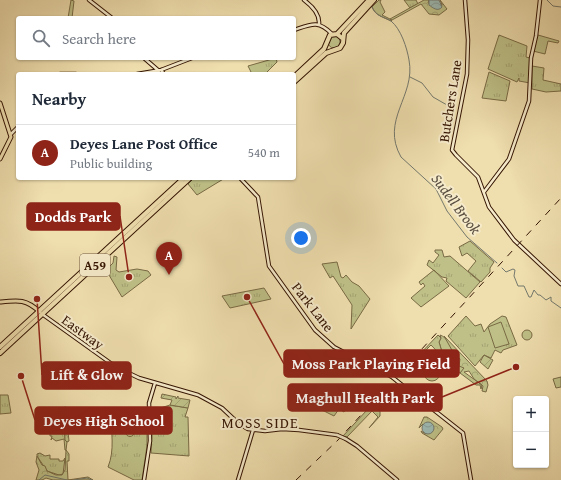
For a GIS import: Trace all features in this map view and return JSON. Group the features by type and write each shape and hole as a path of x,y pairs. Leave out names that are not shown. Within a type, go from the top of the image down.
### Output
{"highway":[{"path":"296,75 322,51 332,35 370,2"},
{"path":"296,80 322,56 332,50 340,48 343,44 342,38 345,32 370,2"},
{"path":"332,35 342,38"},
{"path":"326,43 332,50"},
{"name":"A59","path":"0,348 182,180"},
{"name":"A59","path":"0,353 40,312 50,307 188,180"},
{"path":"89,266 108,254"}],"main road":[{"path":"0,103 11,134 10,140 0,159"},
{"path":"0,302 24,301 40,312"}],"street":[{"path":"89,0 109,16"},
{"path":"304,0 316,12 319,18 319,24"},
{"name":"Butchers Lane","path":"465,0 468,40 466,79 452,150 456,156 478,177 489,207 517,244 561,284"},
{"path":"483,193 509,159 528,101 530,58 536,36 540,0"},
{"path":"296,30 319,24 332,35"},
{"path":"147,60 160,70"},
{"path":"148,72 160,70 187,60"},
{"path":"11,134 16,129"},
{"name":"Park Lane","path":"242,180 258,197 270,268 316,330 327,342 341,352 392,377 463,433 471,480"},
{"name":"Eastway","path":"40,312 107,361 132,374 155,383 198,395 222,408 243,426 253,430"},
{"path":"144,480 150,441 149,403 155,383"},
{"path":"238,480 253,430 265,431 282,429 337,435 362,449 397,480"}],"green space":[{"path":"71,0 74,1 72,16 68,16"},
{"path":"379,0 381,0 380,2 385,12 382,15 392,20 391,21 380,16 372,7"},
{"path":"404,0 416,0 418,4 410,8"},
{"path":"424,0 429,0 428,3 442,5 440,0 447,9 439,15 429,14 421,4 392,20 390,19"},
{"path":"499,35 527,46 526,57 530,58 530,83 519,81 519,78 517,82 488,69"},
{"path":"538,35 559,41 558,43 548,41 545,54 533,51"},
{"path":"336,36 339,37 339,47 332,48 329,47 328,40 329,37"},
{"path":"269,60 276,60 277,62 267,72 251,72 248,66"},
{"path":"532,66 544,68 543,80 561,84 561,91 546,92 532,89"},
{"path":"489,72 510,81 506,101 482,98"},
{"path":"192,180 222,180 197,195 188,184"},
{"path":"470,241 494,262 490,268 490,272 481,282 468,271 476,261 467,253 462,256 459,247"},
{"path":"435,250 442,250 444,257 450,256 480,282 466,298 446,281 447,278 442,277 427,265 429,260 433,263 439,255 435,252"},
{"path":"114,256 117,257 116,270 119,272 137,269 148,271 151,275 122,297 106,270 113,263"},
{"path":"337,262 341,277 343,278 346,275 352,282 359,286 370,299 351,329 352,305 333,276 330,278 322,264"},
{"path":"434,270 449,286 421,307 411,298 425,286 423,283 421,285 419,282"},
{"path":"264,288 271,299 230,308 222,296"},
{"path":"466,316 475,326 481,324 484,332 490,324 502,316 506,317 517,345 503,350 501,353 495,350 491,358 484,355 475,366 448,336"},
{"path":"501,322 509,344 495,348 488,327"},
{"path":"525,330 529,330 531,331 531,339 525,340 522,337 522,333"},
{"path":"438,335 441,338 439,342 442,352 447,356 452,355 453,352 444,336 487,381 488,385 486,392 482,391 482,385 481,389 480,385 476,385 460,373 464,368 459,366 460,359 458,357 452,356 451,362 454,369 431,345 419,357 418,356","holes":["469,371 478,382 464,372"]},
{"path":"440,335 443,336 449,343 452,349 452,355 445,355 442,352 439,342 441,338"},
{"path":"484,355 493,360 488,369 480,362"},
{"path":"452,356 460,358 460,363 464,369 460,373 453,366"},
{"path":"432,365 439,370 440,373 435,380 432,381 425,376 424,373 429,366"},
{"path":"561,377 561,387 556,388 553,379"},
{"path":"395,384 397,388 380,406 380,416 369,428 378,417 372,411 347,437 343,436 379,397 381,400"},
{"path":"311,386 317,390 323,388 344,399 341,405 346,409 344,412 339,409 334,416 318,408 316,394 309,389"},
{"path":"162,394 176,397 176,399 178,396 178,398 190,400 188,408 170,405 172,400 161,398"},
{"path":"0,395 8,395 11,413 0,414"},
{"path":"170,405 188,408 185,417 188,417 189,456 151,453 151,411"},
{"path":"66,407 66,431 68,432 69,441 67,442 65,440 64,411 45,414 44,412"},
{"path":"147,409 147,446 142,480 134,480 108,467 112,448 111,415"},
{"path":"64,411 65,440 67,442 66,450 64,439 56,441 52,438 51,440 52,436 50,436 50,432 48,432 50,430 48,429 45,414"},
{"path":"424,417 427,417 443,429 434,440 422,433 421,431 426,434 423,424 419,428"},
{"path":"130,427 135,432 130,437 125,432"},
{"path":"66,450 69,454 69,461 67,461 68,480 53,480 46,478 36,480 39,470 36,462 37,456 47,471 56,475 62,475 65,470"},
{"path":"40,453 45,456 50,455 50,459 59,459 59,461 63,461 65,458 63,474 59,475 47,471 37,456 37,454"},
{"path":"88,477 93,480 68,480"}],"water":[{"path":"429,0 439,0 442,7 439,9 434,8 429,5"},
{"path":"430,422 433,423 433,433 426,434 423,433 422,426 423,423"}],"waterway":[{"path":"547,0 553,6 561,7"},
{"name":"Sudell Brook","path":"372,7 378,15 395,24 405,44 409,60 410,73 408,85 396,120 394,131 396,144 401,157 436,189 447,211 467,237 497,263"},
{"path":"410,77 422,83 433,97 447,105"},
{"path":"502,268 506,272 513,269 515,270 514,276 518,286 524,286 529,297 531,297 534,290 538,295 546,300 551,297 551,301 561,308"},
{"path":"39,480 45,475 67,480"},
{"path":"74,480 87,478 92,480"}],"railway":[{"path":"296,480 338,440 561,198"}],"place":[{"name":"Deyes Lane Post Office","path":"169,275"},
{"name":"Dodds Park","path":"129,277"},
{"name":"Moss Park Playing Field","path":"247,297"},
{"name":"Lift & Glow","path":"37,299"},
{"name":"Maghull Health Park","path":"516,367"},
{"name":"Deyes High School","path":"21,376"}],"district":[{"name":"MOSS SIDE","path":"260,423"}]}
